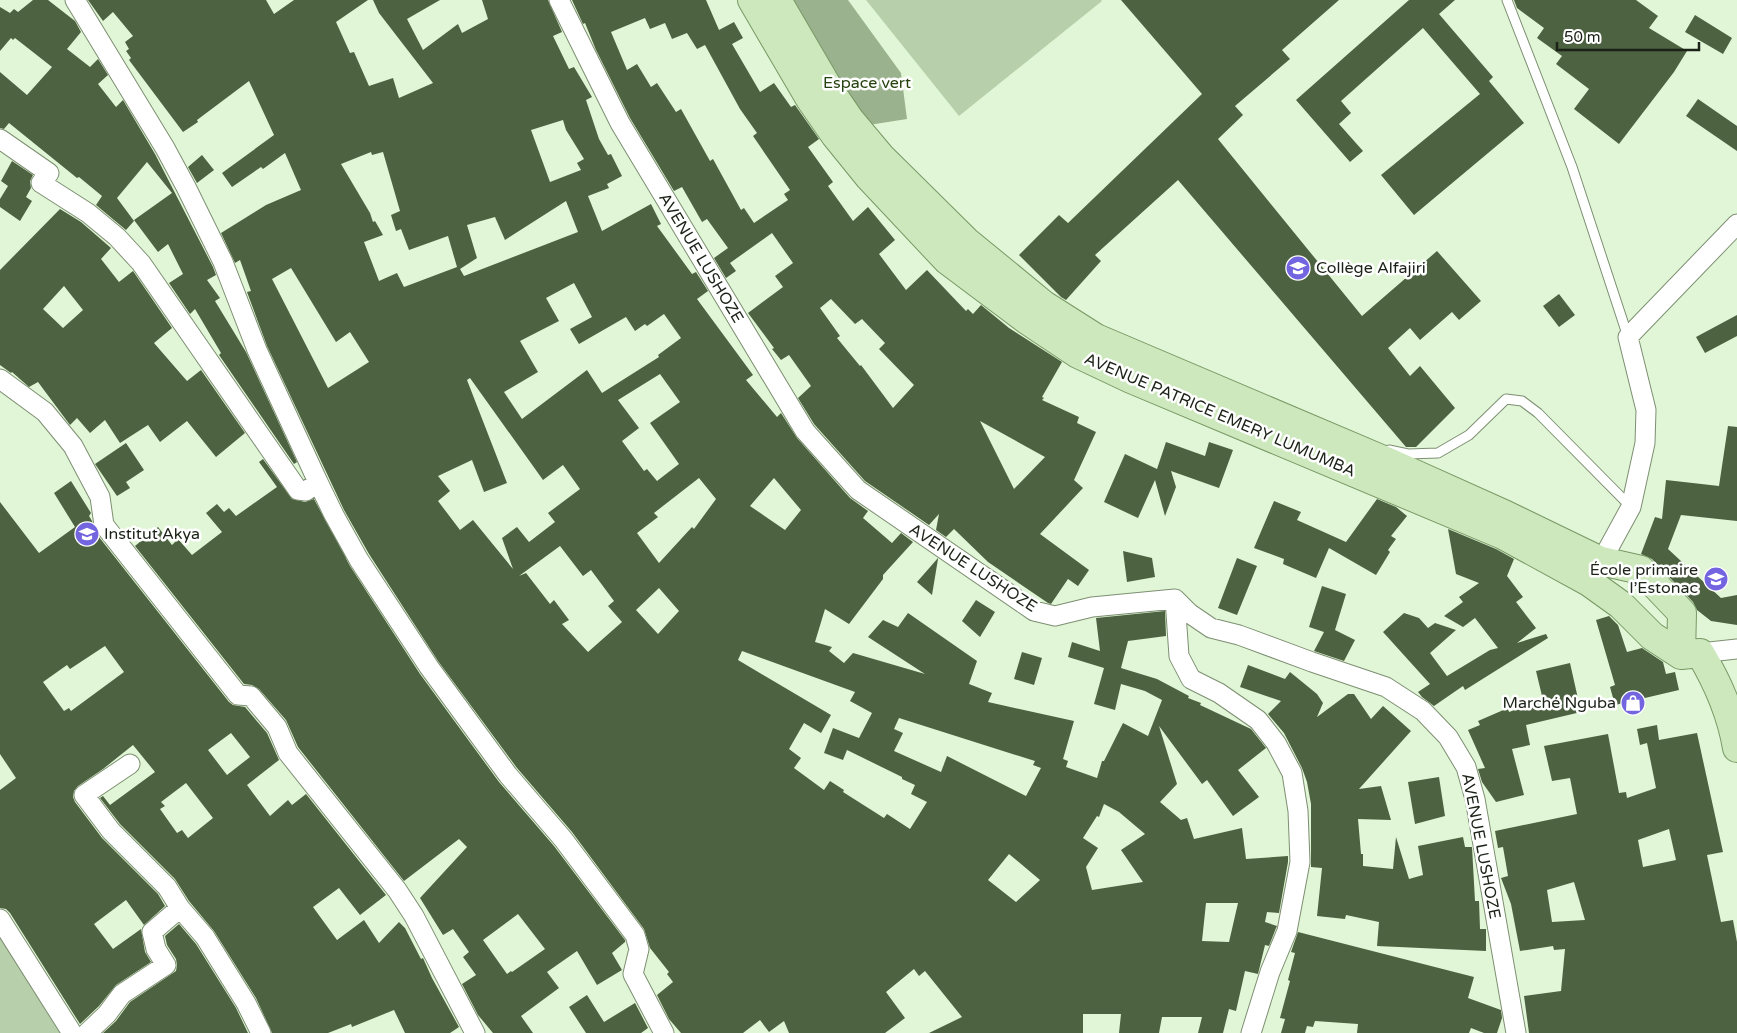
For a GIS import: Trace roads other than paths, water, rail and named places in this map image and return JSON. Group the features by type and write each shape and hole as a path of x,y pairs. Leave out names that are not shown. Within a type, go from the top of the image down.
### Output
{"main road":[{"name":"AVENUE PATRICE EMERY LUMUMBA","path":"752,0 810,100 869,178 947,260 1027,320 1078,354 1131,379 1503,535 1595,572 1641,570 1682,613 1690,654"},
{"name":"AVENUE PATRICE EMERY LUMUMBA","path":"777,0 829,89 850,120 881,157 966,241 1044,305 1096,338 1388,462 1506,515 1595,572 1621,606 1652,636 1690,654 1718,683 1737,748"},
{"path":"947,260 966,241"}],"street":[{"path":"74,0 165,148 186,187 223,262 257,350 318,482 359,560 429,667 503,767 563,839 635,935 639,949 633,974 664,1033"},
{"name":"AVENUE LUSHOZE","path":"559,0 620,123 805,431 858,490 1034,611 1055,616 1092,607 1175,599 1189,613 1211,628 1239,635 1386,687 1423,711 1448,737 1466,767 1475,799 1516,1033"},
{"path":"0,139 48,172 42,183 88,213 118,237 141,263 298,490 306,491 318,482"},
{"path":"1595,572 1631,507 1646,443 1646,410 1628,337 1737,224"},
{"path":"0,379 45,412 72,446 100,497 104,525 238,694 251,696 277,727 288,753 398,890 414,916 475,1033"},
{"path":"1175,599 1179,656 1191,679 1219,693 1258,720 1276,744 1292,773 1298,811 1300,862 1287,931 1270,972 1251,1033"},
{"path":"1690,654 1737,649"},
{"path":"130,764 84,796 111,830 167,887 180,908 205,937 246,1003 261,1033"},
{"path":"87,1033 107,1014 122,994 166,965 156,949 152,932 180,908"},
{"path":"0,919 72,1033"}],"lane":[{"path":"1507,0 1572,167 1628,337"},
{"path":"1388,462 1377,448 1408,454 1438,453 1468,436 1506,399 1522,401 1538,413 1631,507"}],"waterway":[{"path":"333,535 346,555"}],"place":[{"name":"Collège Alfajiri","path":"1298,268"},
{"name":"Institut Akya","path":"87,534"},
{"name":"École primaire l’Estonac","path":"1716,579"},
{"name":"Marché Nguba","path":"1633,703"}],"park label":[{"name":"Espace vert","path":"867,83"}]}
